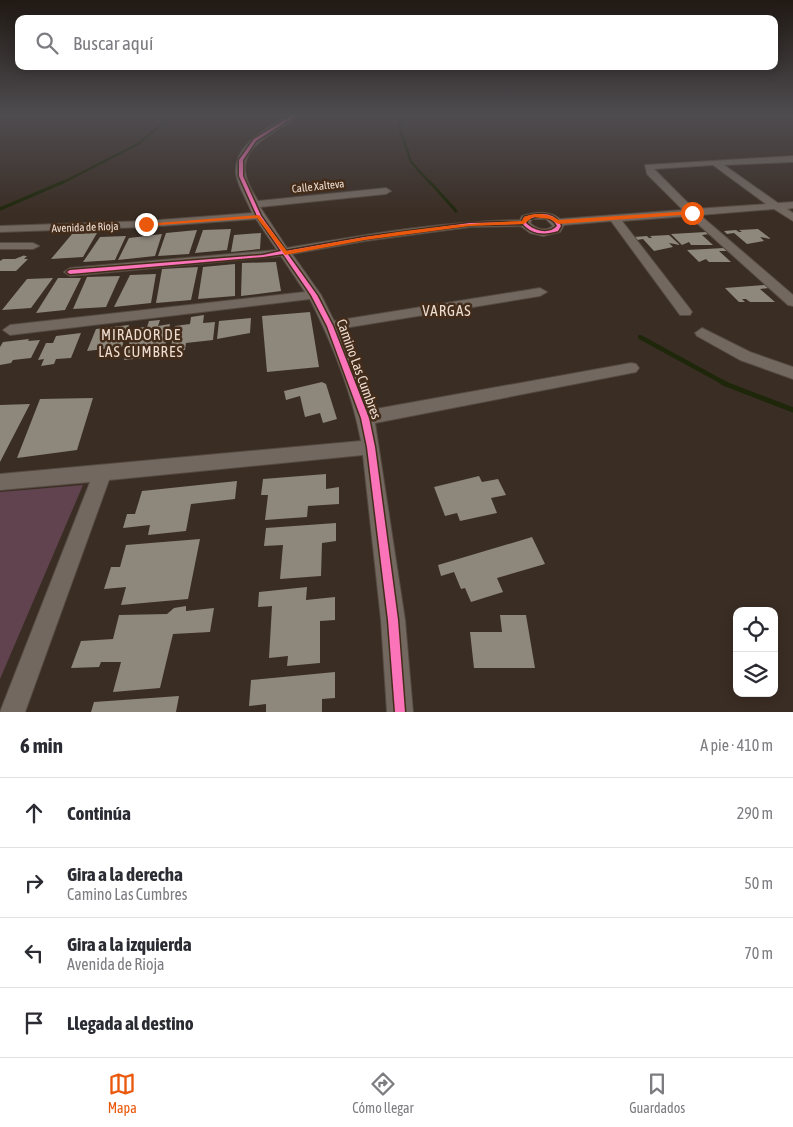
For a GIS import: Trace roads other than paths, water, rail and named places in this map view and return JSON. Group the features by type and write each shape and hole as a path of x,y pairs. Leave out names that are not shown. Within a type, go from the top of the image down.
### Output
{"street":[{"name":"Camino Las Cumbres","path":"249,148 241,160 241,176 256,211 314,295 330,326 365,418 371,447 393,620 400,712"},
{"path":"793,160 782,158 648,168 692,213 793,302"},
{"path":"714,162 793,218"},
{"name":"Calle Xalteva","path":"256,211 386,191"},
{"path":"524,223 526,218 533,215 552,218 558,222 793,205"},
{"name":"Avenida de Rioja","path":"0,229 146,224 256,211"},
{"path":"614,218 685,312"},
{"path":"70,272 285,253 365,238 470,224 524,223 533,230 541,232 556,230 559,226 558,222"},
{"path":"0,246 33,246"},
{"path":"330,326 540,292"},
{"path":"10,330 314,295"},
{"path":"702,333 745,356 793,373"},
{"path":"365,418 631,368"},
{"path":"0,482 102,474 371,447"},
{"path":"12,712 102,474"}],"waterway":[{"path":"60,184 130,148"},
{"path":"406,148 411,162 431,184"},
{"path":"0,209 63,182"},
{"path":"430,182 456,211"},
{"path":"640,337 726,384"},
{"path":"723,383 793,410"}],"district":[{"name":"VARGAS","path":"447,310"},
{"name":"MIRADOR DE LAS CUMBRES","path":"141,342"}]}
